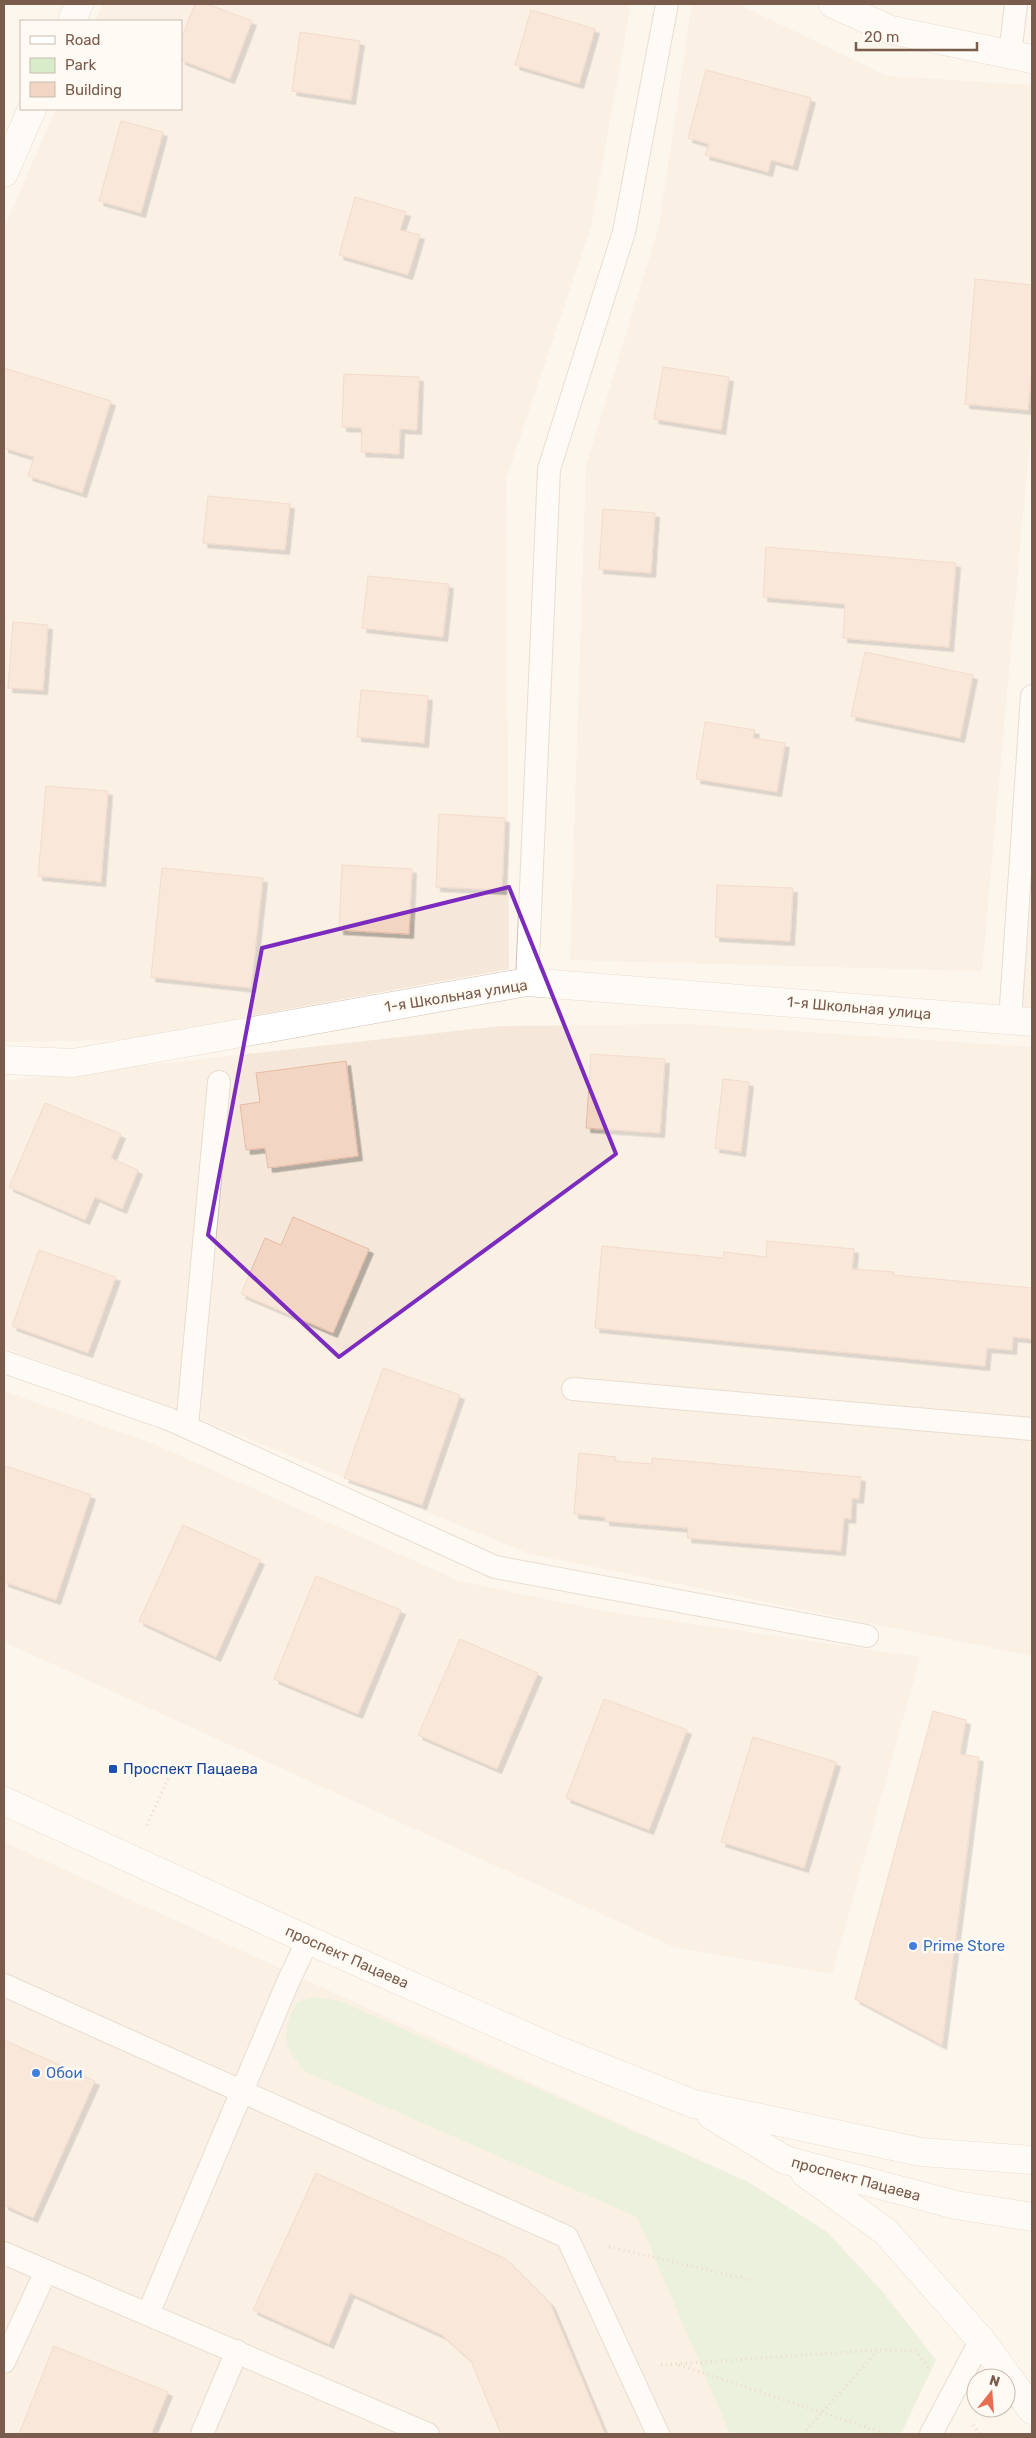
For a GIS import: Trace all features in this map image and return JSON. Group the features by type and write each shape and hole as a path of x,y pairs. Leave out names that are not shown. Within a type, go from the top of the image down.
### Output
{"main road":[{"path":"72,20 80,4"},
{"path":"833,4 891,30 1021,57"},
{"path":"4,173 32,110"},
{"name":"1-я Школьная улица","path":"4,1060 73,1063 527,982 1021,1021"},
{"name":"проспект Пацаева","path":"4,1801 308,1940 557,2050 694,2104 920,2152 1032,2160"},
{"name":"проспект Пацаева","path":"694,2104 785,2160 956,2206 1032,2217"},
{"path":"785,2160 825,2186 886,2232 981,2340 1032,2410"}],"lane":[{"path":"527,982 549,469 624,232 667,4"},
{"path":"1016,4 1021,57"},
{"path":"1021,1021 1032,696"},
{"path":"187,1426 219,1082"},
{"path":"4,1362 187,1426 495,1567 867,1636"},
{"path":"572,1389 1032,1429"},
{"path":"148,2314 288,1982 308,1940"},
{"path":"4,1985 243,2090 366,2148 567,2237 629,2367 658,2434"},
{"path":"4,2253 428,2434"},
{"path":"4,2362 46,2271"},
{"path":"930,2434 981,2340"},
{"path":"202,2434 237,2352"}],"path":[{"path":"147,1825 173,1768"},
{"path":"567,2237 751,2280"},
{"path":"629,2367 878,2350 916,2351"},
{"path":"803,2434 878,2350"},
{"path":"676,2364 887,2434"}],"highlighted area":[{"path":"509,887 616,1154 339,1357 208,1235 262,948"}],"shaded area":[{"path":"103,4 631,4 591,226 506,479 509,969 118,1040 4,1042 4,228 56,110 182,110 182,20 95,20"},
{"path":"692,4 738,4 887,76 1032,85 1032,415 982,971 570,960 586,466 659,226"},
{"path":"1032,873 1032,1008 1022,1008"},
{"path":"687,1024 1032,1047 1032,1656 530,1554 178,1410 4,1348 4,1081 500,1026"},
{"path":"4,1391 154,1444 459,1581 604,1611 920,1657 832,1974 674,1947 4,1642"},
{"path":"4,1842 748,2182 827,2232 882,2291 921,2340 872,2434 4,2434"}],"green space":[{"path":"315,1997 340,2001 748,2182 827,2232 882,2291 936,2360 901,2434 730,2434 637,2217 306,2072 298,2063 289,2047 286,2031 297,2002"}],"building":[{"path":"195,4 207,4 252,21 230,79 182,60 182,36"},
{"path":"531,10 595,29 579,84 515,65"},
{"path":"300,32 360,41 351,100 292,91"},
{"path":"706,70 811,98 793,166 771,160 768,172 705,155 709,144 688,138"},
{"path":"121,121 163,132 141,213 99,201"},
{"path":"355,197 406,212 400,230 420,235 408,275 339,255"},
{"path":"975,279 1032,285 1032,365 1028,410 965,404"},
{"path":"663,367 729,377 721,430 654,419"},
{"path":"4,368 111,401 82,493 28,476 34,457 4,448"},
{"path":"344,374 419,377 417,430 400,429 399,454 361,452 362,428 342,427"},
{"path":"208,496 290,504 285,550 203,543"},
{"path":"603,509 655,513 651,573 599,569"},
{"path":"766,547 956,563 949,647 843,638 845,604 763,597"},
{"path":"368,576 449,584 443,637 362,628"},
{"path":"13,622 48,625 43,690 8,688"},
{"path":"865,652 973,675 960,738 851,716"},
{"path":"361,690 428,696 424,743 357,737"},
{"path":"705,722 755,730 753,738 785,743 777,792 696,779"},
{"path":"46,786 108,791 101,882 38,876"},
{"path":"439,814 505,818 502,890 436,887"},
{"path":"342,865 412,869 409,934 339,930"},
{"path":"162,868 263,878 251,988 151,977"},
{"path":"717,885 793,888 790,941 715,937"},
{"path":"591,1054 665,1059 660,1133 586,1128"},
{"path":"346,1061 358,1156 268,1168 265,1148 246,1150 240,1105 260,1102 256,1073"},
{"path":"723,1079 749,1082 741,1152 715,1148"},
{"path":"45,1103 121,1134 111,1158 138,1170 122,1209 95,1197 85,1220 9,1187"},
{"path":"293,1217 369,1249 333,1333 241,1294 265,1238 281,1245"},
{"path":"767,1241 854,1249 852,1269 894,1272 893,1275 1032,1288 1032,1339 1013,1337 1012,1350 987,1348 985,1366 595,1328 602,1246 723,1258 724,1252 766,1257"},
{"path":"39,1250 116,1277 88,1353 12,1326"},
{"path":"383,1368 460,1395 422,1505 344,1478"},
{"path":"579,1453 616,1457 615,1461 652,1464 652,1458 861,1477 859,1499 852,1498 851,1519 844,1518 841,1551 687,1538 688,1528 605,1521 605,1517 574,1514"},
{"path":"6,1466 91,1495 56,1600 4,1582 4,1472"},
{"path":"183,1525 260,1560 216,1657 139,1621"},
{"path":"316,1576 401,1610 358,1714 274,1679"},
{"path":"460,1639 538,1673 497,1769 418,1735"},
{"path":"604,1699 687,1730 649,1830 566,1798"},
{"path":"933,1711 966,1720 960,1754 979,1757 942,2045 855,1999"},
{"path":"753,1737 836,1762 804,1868 721,1842"},
{"path":"4,2040 95,2081 33,2218 4,2205"},
{"path":"316,2173 506,2259 550,2303 605,2434 501,2434 471,2361 442,2335 350,2293 329,2344 253,2310"},
{"path":"54,2346 168,2392 151,2434 19,2434"}],"place":[{"name":"Проспект Пацаева","path":"113,1769"},
{"name":"Prime Store","path":"913,1946"},
{"name":"Обои","path":"36,2073"}]}
